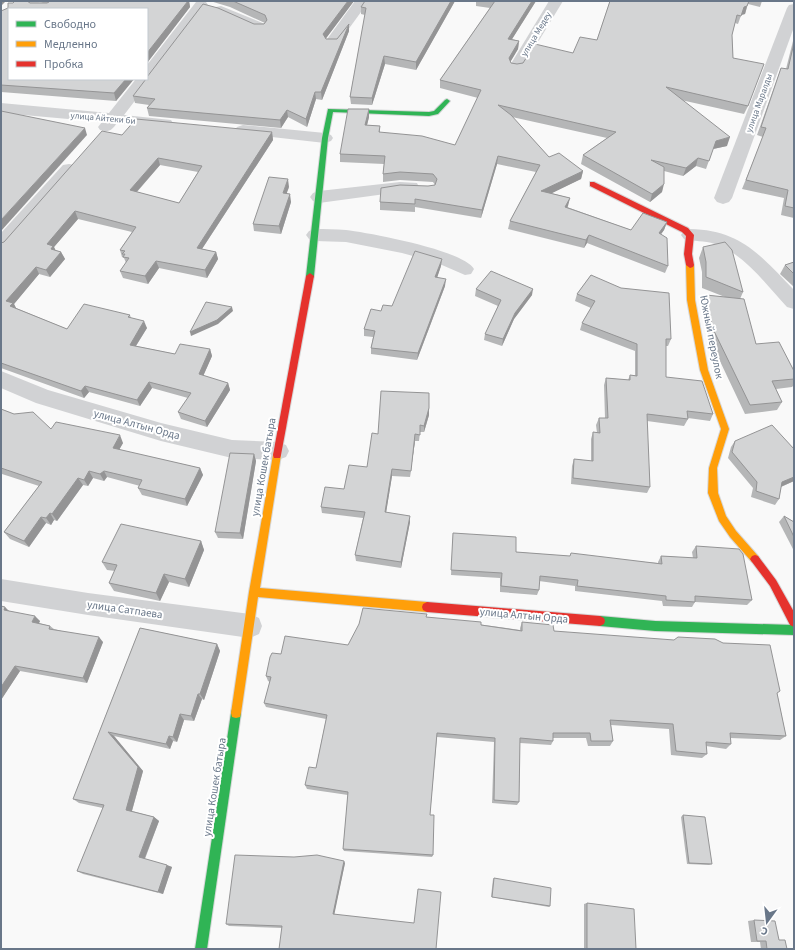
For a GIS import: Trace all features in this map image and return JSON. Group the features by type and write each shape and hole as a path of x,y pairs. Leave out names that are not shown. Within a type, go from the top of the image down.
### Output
{"street":[{"path":"28,1 41,8"},
{"path":"332,42 362,1"},
{"name":"улица Медеу","path":"516,67 556,1"},
{"path":"148,74 195,3 225,11 260,27"},
{"name":"улица Маралды","path":"723,198 794,8"},
{"path":"94,141 143,80"},
{"name":"улица Кошек батыра","path":"201,949 254,592 311,270 325,138 330,110 436,114 448,100"},
{"name":"улица Айтеки би","path":"1,108 180,125"},
{"path":"227,129 325,138"},
{"path":"1,244 80,158"},
{"path":"592,184 685,230 690,235 702,234 720,238 737,246 750,256 794,302"},
{"path":"319,197 400,187 427,188"},
{"path":"315,235 346,236 402,247 442,257 465,269"},
{"name":"Южный переулок","path":"690,235 691,241 688,254 691,272 691,300 704,370 725,429 718,444 712,470 714,500 729,529 759,562 794,622"},
{"name":"улица Алтын Орда","path":"1,379 43,397 161,432 232,449 278,451"},
{"name":"улица Сатпаева","path":"1,590 88,604 250,626"},
{"name":"улица Алтын Орда","path":"254,592 655,626 794,630"}],"building":[{"path":"15,1 47,3 49,2 48,1 188,1 148,52 148,8 8,8 8,3 13,3"},
{"path":"233,1 348,1 323,34 326,39 337,39 349,24 321,92 315,92 306,119 287,110 280,120 147,108 155,99 133,96 145,80 148,80 148,76 203,4 218,8 254,24 264,24 267,20 265,15"},
{"path":"365,1 451,1 416,62 384,56 372,98 350,97 366,8 361,7"},
{"path":"495,1 532,1 508,39 519,41 509,58 511,63 517,64 523,63 535,44 573,53 580,37 597,40 610,1 749,1 747,6 744,7 741,16 737,15 732,35 733,58 764,64 748,106 666,87 730,137 716,141 709,161 698,158 686,168 651,160 664,167 664,184 652,194 583,155 616,132 498,105 511,115 549,157 559,153 583,171 541,191 570,198 565,207 631,230 643,213 667,222 659,233 667,238 668,266 589,235 586,240 510,221 540,165 498,156 482,210 415,199 415,204 380,202 381,188 400,185 435,185 437,179 433,174 400,172 383,174 385,156 340,154 348,109 369,109 365,125 380,126 379,132 422,136 455,145 481,90 440,80"},
{"path":"8,8 8,80 125,80 114,93 1,85 1,11"},
{"path":"794,43 794,208 785,206 788,190 746,180 766,128 761,127 781,68 788,69"},
{"path":"1,111 85,128 1,220"},
{"path":"136,119 272,132 197,248 216,252 205,270 156,261 145,276 120,271 129,258 123,257 125,254 122,254 125,251 120,250 136,227 75,211 47,244 53,246 51,249 61,252 46,270 36,267 6,301 13,303 10,306 67,329 84,304 130,315 128,317 144,321 130,345 175,354 180,344 210,349 199,374 228,383 205,421 178,412 191,393 149,382 137,400 85,386 81,391 1,363 1,243 4,242 102,131 122,135","holes":["158,158 202,166 179,203 130,190"]},
{"path":"269,177 288,179 283,193 290,194 279,226 253,224"},
{"path":"725,242 732,250 743,292 706,277 706,262 703,247"},
{"path":"415,251 442,259 435,277 446,279 418,353 371,348 375,331 364,329 371,309 381,311 383,305 392,306"},
{"path":"794,262 794,274 785,265"},
{"path":"491,271 533,289 515,313 503,339 485,334 501,300 476,289"},
{"path":"591,275 621,288 669,293 671,339 666,339 666,377 702,381 713,414 687,411 688,419 647,414 650,487 573,478 574,459 593,461 593,432 600,433 599,418 608,418 606,378 630,380 630,375 637,376 637,344 582,323 595,301 577,294"},
{"path":"706,295 744,299 756,344 779,342 794,371 794,379 772,381 782,402 750,405 713,329"},
{"path":"206,302 232,307 217,320 190,332"},
{"path":"381,391 429,393 429,408 424,426 420,425 420,435 415,434 411,471 392,469 385,512 410,516 401,562 355,555 365,512 321,507 325,487 344,489 349,465 367,467 372,433 378,434"},
{"path":"1,409 14,414 33,412 51,429 56,422 120,435 113,448 200,468 185,499 138,488 142,480 104,471 100,474 89,471 84,480 78,478 52,514 50,513 46,518 41,517 24,541 4,532 42,482 1,468"},
{"path":"772,425 794,449 794,477 782,482 779,499 756,491 757,482 732,452 735,441"},
{"path":"230,453 254,454 240,533 215,532"},
{"path":"784,516 794,522 794,537"},
{"path":"121,524 201,541 185,579 164,574 156,593 109,583 117,565 102,562"},
{"path":"453,533 516,537 516,552 570,556 571,553 662,564 661,556 697,558 696,546 739,549 743,554 752,600 695,596 695,602 666,600 666,596 577,586 578,580 540,576 539,590 501,586 502,573 451,570"},
{"path":"1,606 5,607 4,610 35,616 32,622 50,626 49,629 99,637 83,678 15,666 1,687"},
{"path":"363,608 427,614 426,617 481,622 481,625 522,631 522,622 553,625 554,631 674,640 678,637 715,639 723,643 770,645 780,691 777,693 786,736 730,733 731,744 706,742 707,754 676,751 673,724 610,720 613,741 591,741 590,733 553,733 553,741 520,738 519,802 494,800 495,738 437,733 430,815 434,815 433,855 343,849 348,792 305,785 309,767 316,768 327,715 264,703 271,677 266,676 270,657 272,653 281,654 285,636 348,645 359,624"},
{"path":"140,628 217,644 191,716 180,714 173,737 169,736 166,744 108,732 138,767 126,810 154,817 139,857 167,865 158,892 77,871 104,805 73,799"},
{"path":"683,815 705,817 712,864 689,863"},
{"path":"235,855 294,857 317,855 344,861 333,914 414,923 418,889 441,892 436,949 279,949 282,926 226,924"},
{"path":"494,878 551,888 550,906 492,897"},
{"path":"587,903 634,909 636,949 587,949"},
{"path":"754,920 775,921 779,940 785,940 787,949 767,949 766,941 757,941"}],"traffic: fast":[{"path":"310,276 325,138 330,110 429,114 436,113 447,101"},
{"path":"600,621 655,626 794,630"},
{"path":"201,949 236,713"}],"traffic: slow":[{"path":"690,265 691,300 704,370 725,429 713,468 713,493 722,518 733,534 755,559"},
{"path":"236,713 254,592 277,455"},
{"path":"254,592 427,607"}],"traffic: jam":[{"path":"592,184 685,230 690,235 688,254 690,265"},
{"path":"277,455 310,276"},
{"path":"755,559 773,583 794,622"},
{"path":"427,607 600,621"}]}
